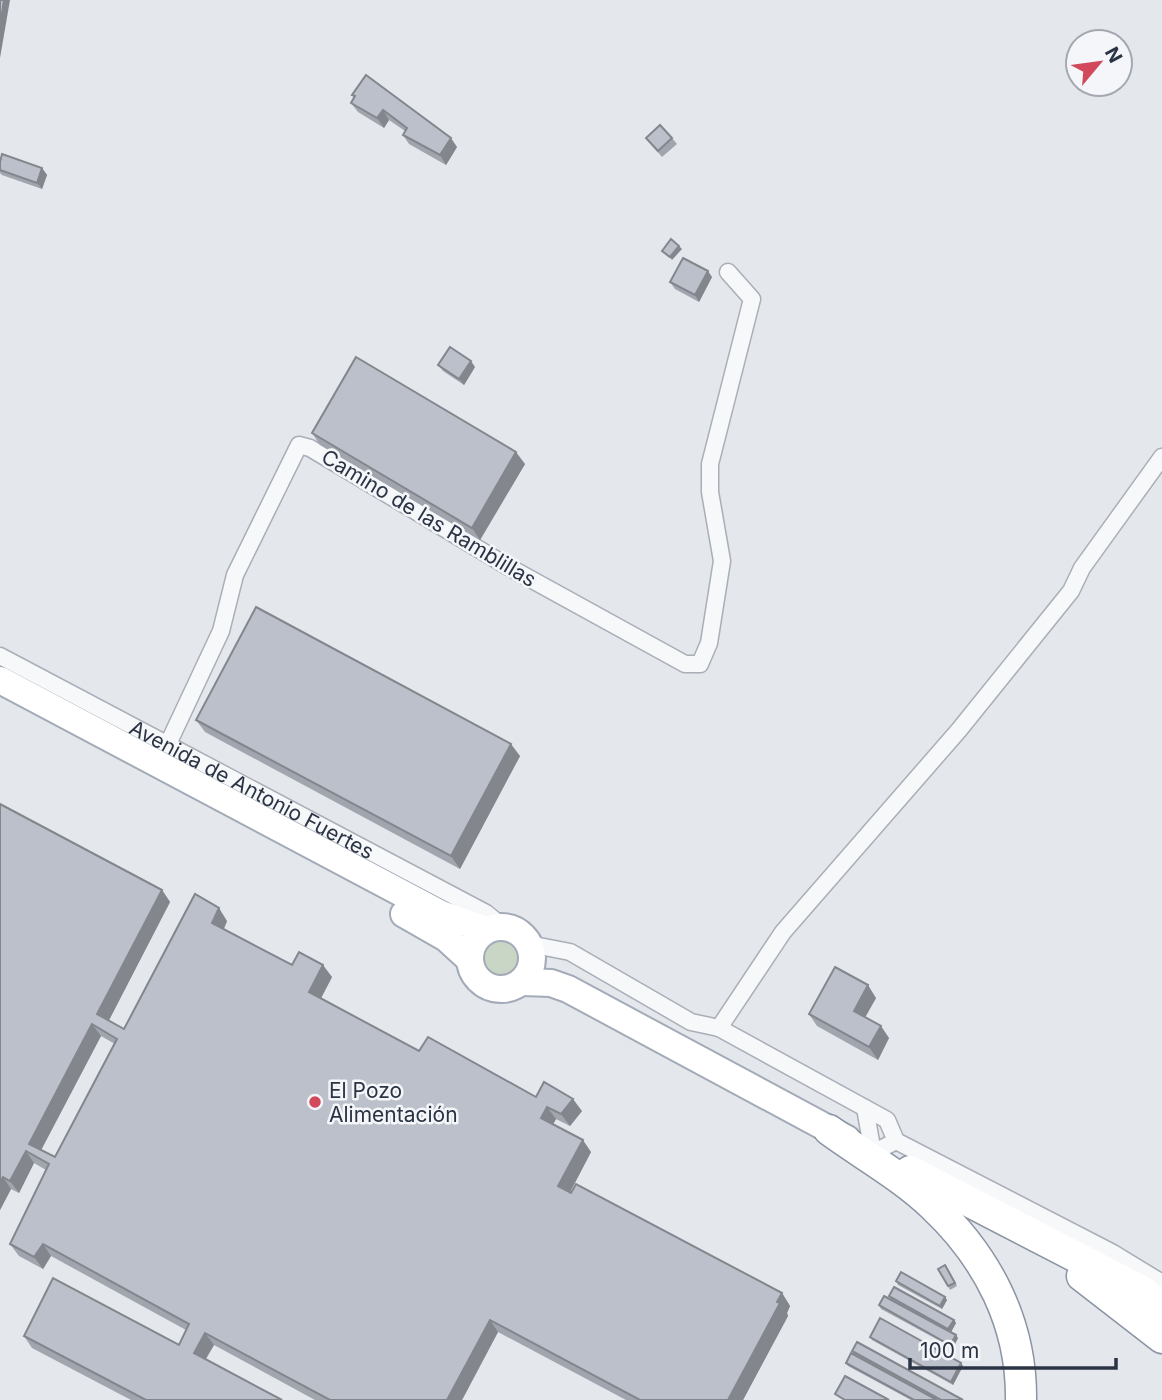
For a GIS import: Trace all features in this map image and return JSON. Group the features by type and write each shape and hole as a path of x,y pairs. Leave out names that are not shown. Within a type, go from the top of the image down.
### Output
{"highway":[{"path":"829,1130 931,1204 962,1237 986,1269 1013,1326 1021,1366 1021,1400"},
{"path":"884,1147 997,1215 1142,1291 1162,1307"},
{"path":"997,1215 1162,1338"},
{"path":"1085,1261 1162,1318"}],"main road":[{"name":"Avenida de Antonio Fuertes","path":"0,680 441,914 494,928"},
{"name":"Avenida de Antonio Fuertes","path":"0,700 429,927 469,959"},
{"path":"568,989 530,949 522,935 494,928 473,942 469,959 476,978 484,985 503,990 522,982 551,983 568,989 829,1130 884,1147"},
{"path":"522,982 532,964 530,949"}],"street":[{"name":"Camino de las Ramblillas","path":"167,744 221,632 235,575 299,445 321,455 507,566 650,645 685,664 699,664 709,643 722,561 710,492 713,447 752,299 728,272"},
{"path":"719,1028 783,932 959,730 1071,590 1082,568 1162,457"},
{"name":"Avenida de Antonio Fuertes","path":"0,656 486,913 494,928"},
{"path":"530,949 569,952 691,1022 719,1028 887,1120 884,1147"},
{"path":"865,1108 884,1147 1113,1253 1162,1283"}],"green space":[{"path":"501,930 512,932 521,938 527,947 527,969 521,978 512,984 501,986 490,984 481,978 475,969 473,958 475,947 481,938 490,932"}],"building":[{"path":"0,0 4,0 0,26"},
{"path":"366,75 451,138 440,155 403,135 407,128 383,110 377,118 351,103 355,96 352,95"},
{"path":"660,125 672,138 658,151 646,138"},
{"path":"2,154 42,168 37,183 0,170"},
{"path":"671,239 679,246 670,257 662,251"},
{"path":"683,258 708,271 695,295 670,282"},
{"path":"450,347 471,361 459,379 438,365"},
{"path":"356,357 516,452 472,528 312,433"},
{"path":"256,607 511,744 451,856 196,720"},
{"name":"El Pozo Alimentación","path":"0,804 162,890 97,1014 124,1029 195,894 219,908 212,923 292,965 299,952 323,965 309,992 419,1051 428,1037 536,1097 544,1082 573,1099 561,1114 547,1107 541,1118 583,1140 558,1186 571,1193 576,1184 782,1293 777,1302 780,1303 728,1400 640,1400 490,1320 447,1400 330,1400 205,1333 194,1353 282,1400 146,1400 24,1336 53,1278 179,1345 189,1324 43,1244 34,1257 10,1244 49,1164 26,1151 10,1181 3,1177 0,1182","holes":["92,1024 117,1039 55,1157 29,1144"]},
{"path":"835,967 868,985 854,1011 881,1026 869,1047 809,1014"},
{"path":"945,1265 955,1283 948,1286 938,1269"},
{"path":"901,1272 945,1297 940,1306 896,1281"},
{"path":"894,1287 954,1320 948,1329 889,1296"},
{"path":"884,1296 956,1335 950,1345 879,1305"},
{"path":"880,1318 961,1363 951,1382 870,1337"},
{"path":"857,1342 963,1400 941,1400 852,1351"},
{"path":"851,1353 937,1400 914,1400 846,1363"},
{"path":"845,1376 889,1400 845,1400 835,1394"}],"place":[{"name":"El Pozo Alimentación","path":"315,1102"}]}
